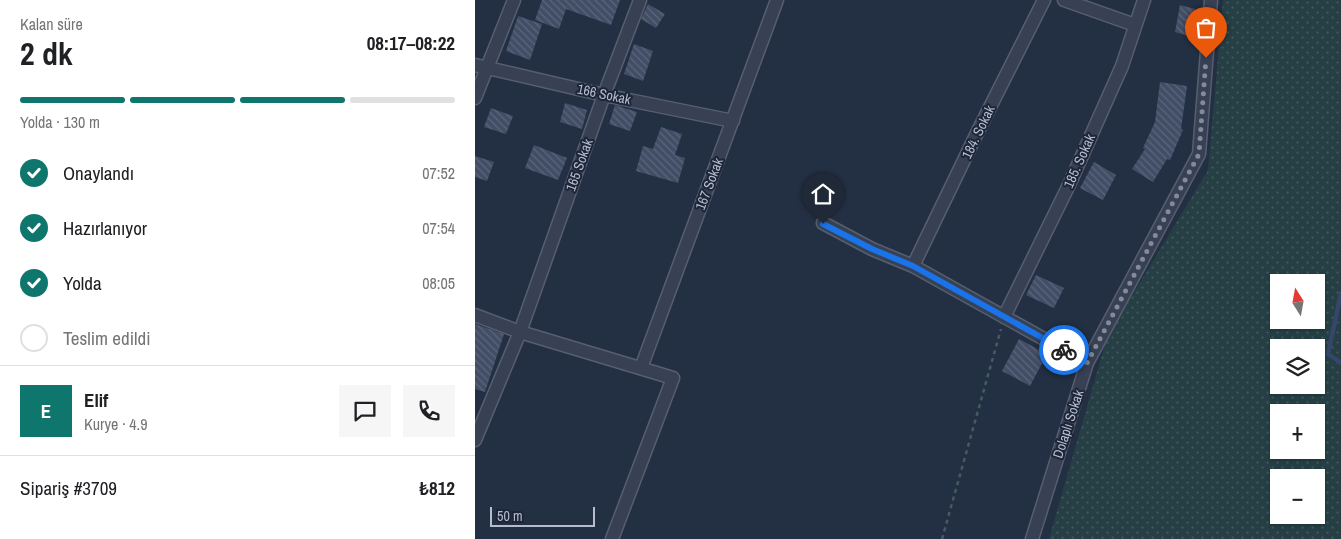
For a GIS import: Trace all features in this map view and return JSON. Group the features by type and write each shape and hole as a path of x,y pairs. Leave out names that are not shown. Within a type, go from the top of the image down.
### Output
{"street":[{"path":"475,98 481,66 514,0"},
{"name":"165 Sokak","path":"475,440 520,332 604,94 640,0"},
{"name":"167 Sokak","path":"641,368 777,0"},
{"name":"184. Sokak","path":"913,266 1044,0"},
{"path":"1064,0 1135,25"},
{"name":"185. Sokak","path":"1004,317 1069,185 1122,66 1145,0"},
{"name":"Dolaplı Sokak","path":"1032,539 1087,363 1199,154 1211,0"},
{"name":"166 Sokak","path":"481,66 733,121"},
{"path":"823,224 872,249 913,266 1087,363"},
{"path":"475,315 520,332 673,378 612,539"}],"path":[{"path":"942,539 1004,317"}],"green space":[{"path":"1223,0 1341,0 1341,539 1049,539 1107,337 1208,170"}],"building":[{"path":"542,0 620,0 611,25 566,9 559,29 535,20"},
{"path":"648,4 665,14 656,28 641,19"},
{"path":"1180,5 1195,9 1189,36 1175,32"},
{"path":"518,16 542,24 530,60 506,51"},
{"path":"634,44 653,51 643,81 624,74"},
{"path":"1160,82 1187,86 1181,129 1183,130 1170,160 1167,159 1153,182 1132,169 1145,149 1143,148 1155,122"},
{"path":"565,103 587,110 582,129 560,122"},
{"path":"615,105 637,112 630,131 609,124"},
{"path":"491,108 513,116 506,134 484,127"},
{"path":"661,127 682,134 675,155 685,158 678,183 636,171 643,146 653,149"},
{"path":"534,145 567,158 558,180 525,168"},
{"path":"475,156 494,162 487,181 475,177"},
{"path":"1094,162 1116,175 1103,200 1080,188"},
{"path":"1036,275 1064,288 1054,308 1026,295"},
{"path":"475,324 504,334 485,392 475,389"},
{"path":"1019,339 1047,354 1030,386 1002,371"}],"waterway":[{"path":"1341,293 1328,354 1341,363"}],"way so far":[{"path":"1064,350 1087,363 1199,154 1206,58"}],"route":[{"path":"823,224 872,249 913,266 1064,350"}]}
